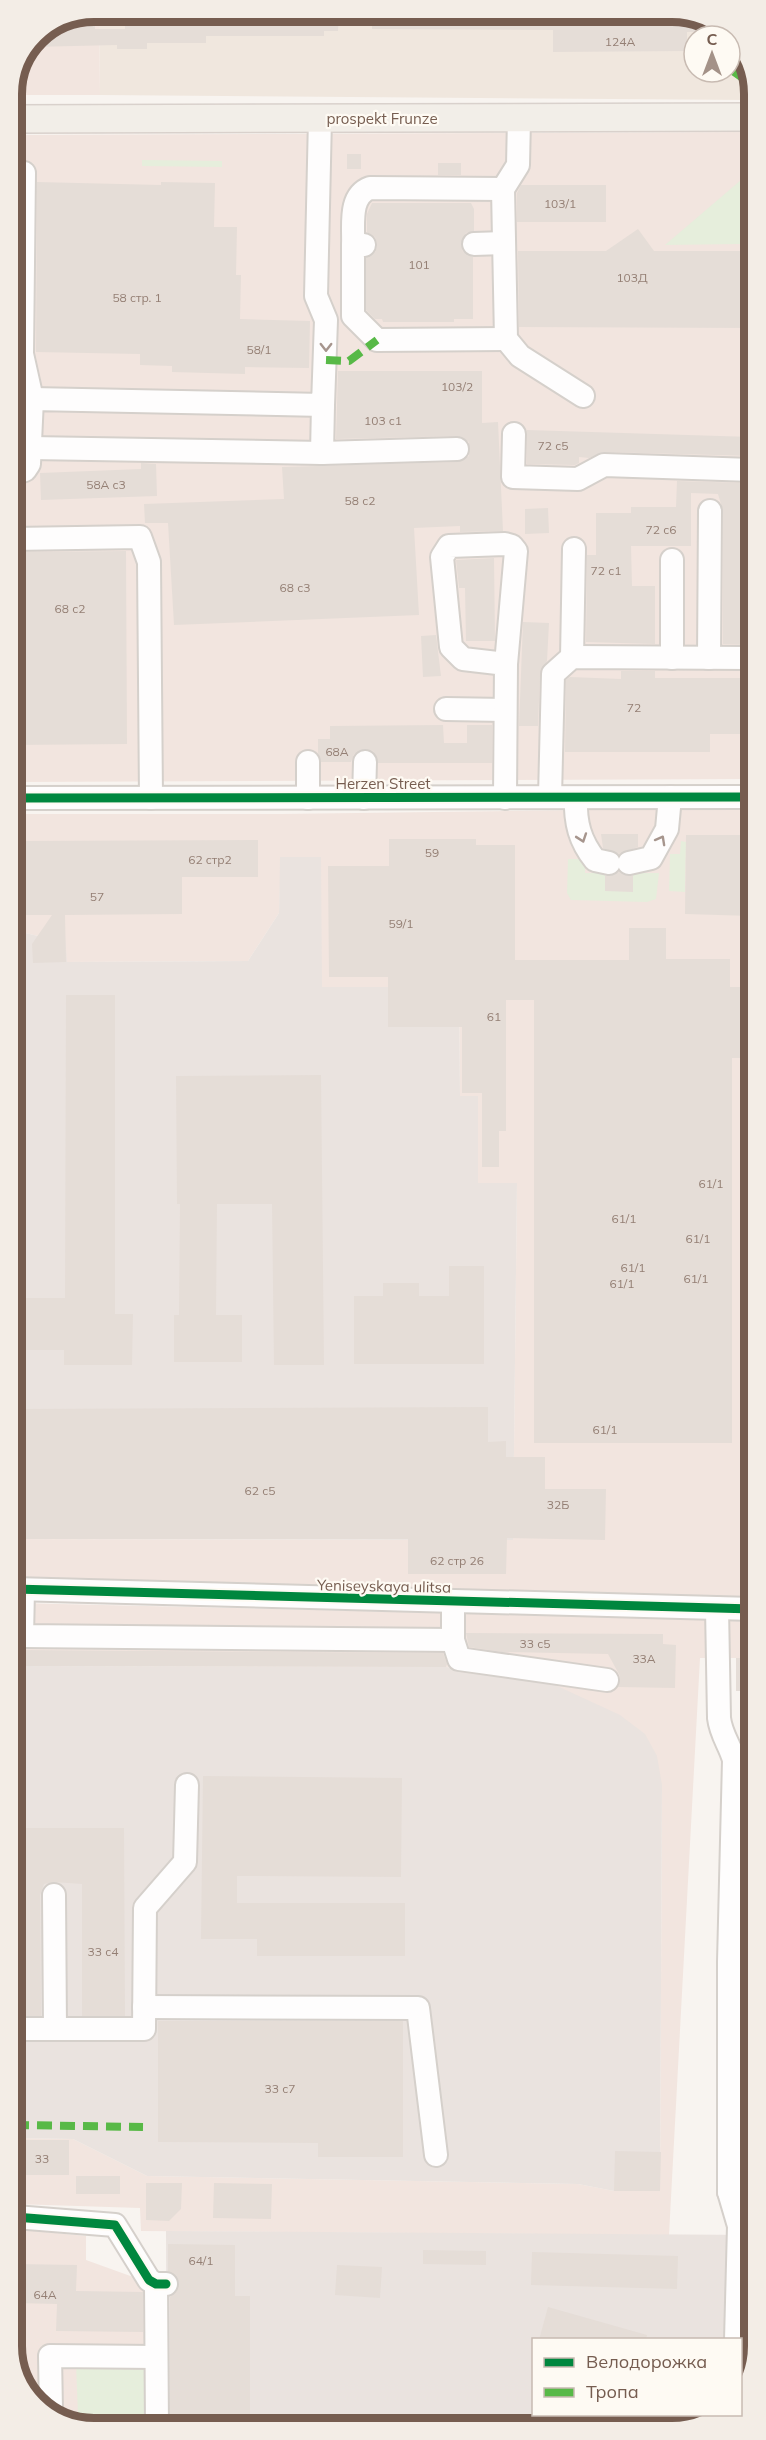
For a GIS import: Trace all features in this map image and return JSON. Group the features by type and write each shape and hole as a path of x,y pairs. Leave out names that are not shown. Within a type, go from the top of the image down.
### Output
{"main road":[{"name":"prospekt Frunze","path":"23,119 744,117"}],"street":[{"path":"320,118 316,296 326,320 322,453"},
{"path":"519,118 518,165 503,189 506,339 520,356 583,396"},
{"path":"23,264 24,173"},
{"path":"503,189 370,188 361,191 356,197 354,214 359,246 353,316 377,340 506,339"},
{"path":"474,244 504,243"},
{"path":"23,358 32,399 29,464 23,471"},
{"path":"32,399 323,405"},
{"path":"514,434 513,477 578,479 604,465 744,470"},
{"path":"31,448 322,453 457,449"},
{"path":"709,658 710,511"},
{"path":"23,538 140,537 149,562 151,798"},
{"path":"505,798 506,664 516,552 512,546 505,544 449,546 442,557 451,647 463,659 506,664"},
{"path":"572,657 574,549"},
{"path":"672,560 672,658"},
{"path":"550,797 553,674 572,657 744,658"},
{"path":"446,709 505,710"},
{"path":"308,762 308,798"},
{"path":"364,798 365,762"},
{"path":"576,798 575,814 581,843 594,861 619,863 651,858 667,829 670,797"},
{"name":"Herzen Street","path":"23,798 744,797"},
{"name":"Yeniseyskaya ulitsa","path":"23,1590 744,1609"},
{"path":"453,1602 453,1640 459,1659 607,1680"},
{"path":"717,1608 719,1719 721,1733 730,1745 734,1760 729,1962 729,2192 739,2226 736,2338"},
{"path":"23,1636 453,1640"},
{"path":"23,2029 144,2029 145,1908 185,1862 187,1785"},
{"path":"54,1895 55,2029"},
{"path":"144,2007 418,2008 436,2155"},
{"path":"729,2192 744,2192"},
{"path":"23,2218 115,2225 144,2273 161,2284 156,2357 157,2417"},
{"path":"51,2402 50,2356 156,2357"}],"shaded area":[{"path":"99,22 676,23 683,24 682,84 742,84 742,80 744,100 100,95"},
{"path":"99,22 100,95 23,95 24,81 35,55 55,35 67,28"},
{"path":"744,132 744,779 23,782 23,135"},
{"path":"744,808 744,1598 513,1597 23,1578 23,1539 513,1540 517,1184 478,1183 478,1097 460,1096 459,987 322,987 281,857 279,913 248,961 66,962 38,936 23,932 23,814 281,814"},
{"path":"280,857 321,857 322,987 459,987 460,1096 478,1096 478,1183 517,1183 513,1540 23,1539 23,932 38,936 65,936 67,962 248,961 279,913"},
{"path":"23,1603 744,1620 744,1658 700,1658 669,2235 141,2231 140,2208 23,2204 23,2138 73,2139 147,2176 578,2184 614,2191 660,2191 662,1785 540,1678 446,1667 23,1666"},
{"path":"23,1666 446,1667 540,1678 620,1715 645,1734 657,1756 662,1785 660,2191 614,2191 578,2184 147,2176 73,2139 23,2138"},
{"path":"738,2008 744,2008 744,2157 736,2157"},
{"path":"23,2230 86,2236 86,2260 147,2282 166,2417 76,2415 47,2400 28,2373 23,2355"},
{"path":"166,2231 744,2235 742,2360 742,2338 532,2338 532,2416 686,2416 671,2418 167,2417"}],"green space":[{"path":"142,160 222,161 222,167 142,166"},
{"path":"741,180 740,244 665,245"},
{"path":"681,841 686,842 685,892 669,891 670,854 680,854"},
{"path":"568,859 585,859 585,873 605,873 605,891 632,891 633,873 659,873 656,899 647,902 571,900 567,893"},
{"path":"76,2363 147,2363 149,2417 78,2415"}],"building":[{"path":"95,22 95,29 125,29 125,22 338,22 338,31 324,31 324,36 206,36 206,43 147,43 147,49 117,49 117,45 42,47 67,28"},
{"path":"372,22 676,23 683,24 682,51 553,52 553,30 372,29"},
{"path":"347,154 361,154 361,169 347,169"},
{"path":"438,163 461,163 461,175 438,175"},
{"path":"37,182 161,185 161,182 215,183 214,227 237,227 236,275 241,275 240,319 310,321 309,368 245,367 245,374 172,372 172,366 140,365 140,354 36,352"},
{"path":"521,185 606,185 606,222 517,222 517,193"},
{"path":"372,203 471,203 474,209 474,231 466,233 461,244 463,252 473,257 473,319 454,319 454,322 383,322 382,319 375,319 366,310 366,258 376,251 377,244 375,237 367,232 367,214"},
{"path":"638,229 654,251 744,251 744,328 519,327 518,251 606,251"},
{"path":"338,371 482,371 482,423 498,422 503,531 460,532 460,526 414,528 419,615 174,625 168,523 145,523 144,504 284,499 282,467 457,462 469,456 469,442 457,436 336,439"},
{"path":"527,430 744,437 744,456 604,452 589,458 579,457 579,463 575,465 527,464"},
{"path":"141,463 156,464 157,496 41,500 40,473 141,469"},
{"path":"677,481 744,483 744,645 723,644 723,511 718,494 691,493 691,546 631,546 632,586 655,586 655,644 586,642 587,555 596,555 596,513 631,513 631,507 676,507"},
{"path":"548,508 549,533 525,534 525,509"},
{"path":"126,551 127,744 23,745 23,552"},
{"path":"494,558 495,641 466,641 465,588 459,588 456,560"},
{"path":"523,622 549,623 547,661 540,674 538,726 519,726"},
{"path":"436,635 441,676 423,677 421,636"},
{"path":"621,671 655,671 655,678 744,678 744,734 710,734 710,752 565,752 566,680 570,677 621,679"},
{"path":"443,725 444,743 467,743 467,725 492,725 492,763 378,763 373,751 365,749 354,754 351,762 321,762 318,753 318,739 330,739 330,726"},
{"path":"601,834 638,834 638,847 619,854 603,848"},
{"path":"686,835 744,835 744,916 685,914"},
{"path":"389,839 476,839 476,845 515,845 515,960 629,960 629,928 666,928 666,959 730,959 730,987 744,987 744,1058 732,1058 732,1443 534,1443 534,1000 506,1000 506,1131 499,1131 499,1167 482,1167 482,1093 462,1093 462,1027 388,1027 388,977 329,977 328,866 389,866"},
{"path":"258,840 258,877 182,877 182,914 65,915 66,962 33,963 32,944 52,915 23,915 23,841"},
{"path":"619,872 633,876 633,892 605,891 605,876"},
{"path":"66,995 115,995 115,1314 133,1314 132,1365 64,1365 64,1350 23,1350 23,1298 65,1298"},
{"path":"321,1075 324,1365 274,1365 272,1204 217,1204 216,1315 242,1315 242,1362 174,1362 174,1315 179,1315 180,1204 177,1204 176,1076"},
{"path":"449,1266 484,1266 484,1364 354,1364 354,1296 383,1296 383,1283 419,1283 419,1296 449,1296"},
{"path":"488,1407 488,1442 506,1441 506,1457 545,1457 545,1489 606,1489 605,1540 507,1538 506,1574 408,1574 408,1539 23,1539 23,1409"},
{"path":"466,1633 663,1634 663,1644 676,1645 675,1688 618,1687 620,1676 608,1654 502,1652 469,1647"},
{"path":"23,1650 443,1653 446,1667 23,1666"},
{"path":"736,1658 744,1658 744,1691 736,1691"},
{"path":"203,1776 402,1778 401,1877 237,1876 237,1903 405,1903 405,1956 257,1956 257,1939 201,1939"},
{"path":"23,1828 124,1828 125,2016 82,2016 82,1884 54,1882 44,1884 40,1895 41,2016 23,2016"},
{"path":"158,2021 403,2021 403,2157 318,2157 318,2143 158,2142"},
{"path":"23,2140 69,2140 69,2175 23,2175"},
{"path":"615,2151 661,2152 660,2191 614,2191"},
{"path":"76,2176 120,2176 120,2194 76,2194"},
{"path":"146,2183 182,2183 181,2209 169,2221 146,2220"},
{"path":"214,2183 272,2184 271,2219 213,2218"},
{"path":"168,2244 235,2245 235,2296 250,2296 250,2417 170,2417 170,2297 177,2291 179,2283 177,2277 168,2271"},
{"path":"423,2250 486,2251 486,2265 423,2264"},
{"path":"532,2252 678,2256 677,2289 531,2285"},
{"path":"23,2264 77,2265 76,2291 143,2292 143,2332 56,2331 57,2304 23,2303"},
{"path":"337,2265 382,2267 380,2298 335,2295"},
{"path":"548,2307 647,2335 646,2338 540,2338"}],"marked path":[{"path":"326,360 349,361 377,340"},
{"path":"23,2125 143,2127"}],"cycle path":[{"path":"23,798 744,797"},
{"path":"23,1589 744,1609"},
{"path":"23,2218 115,2225 149,2280 156,2284 166,2284"}]}
